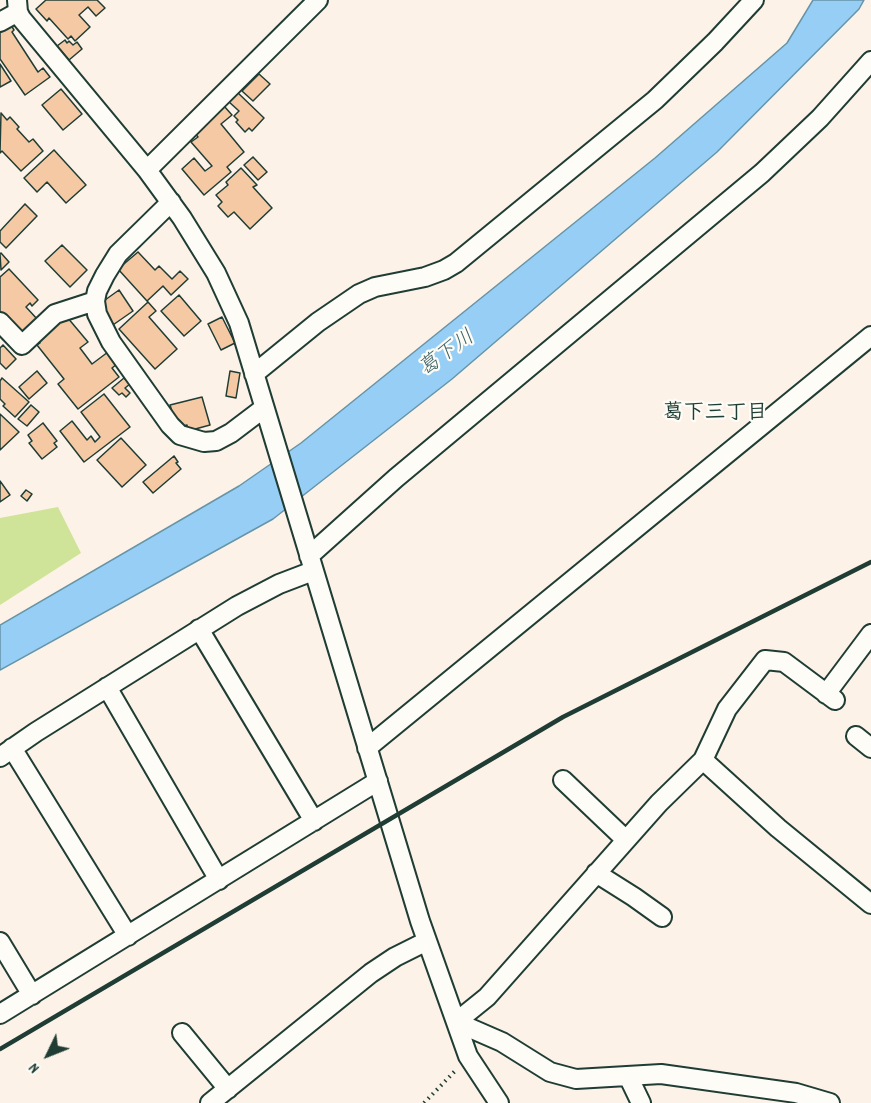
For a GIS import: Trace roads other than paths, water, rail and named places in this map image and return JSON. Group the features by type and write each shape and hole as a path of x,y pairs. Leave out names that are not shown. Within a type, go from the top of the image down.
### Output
{"street":[{"path":"147,171 318,0"},
{"path":"254,374 318,322 359,294 375,287 424,277 456,263 656,100 754,0"},
{"path":"0,22 18,6 21,18 171,202 216,273 239,323 427,941 468,1056 497,1102"},
{"path":"128,936 6,753 199,629 311,564 404,471 762,173 820,118 871,61"},
{"path":"171,202 118,254 98,291 95,301 97,314 111,342 170,425 180,435 204,442 216,441 231,433 264,408"},
{"path":"0,322 22,345 55,314 95,301"},
{"path":"367,748 871,336"},
{"path":"199,629 314,821"},
{"path":"456,1022 487,997 674,787 703,760 728,709 765,660 784,662 830,697 871,634"},
{"path":"107,687 219,880"},
{"path":"856,736 871,748"},
{"path":"703,760 778,828 871,904"},
{"path":"562,780 626,840"},
{"path":"0,1014 378,782"},
{"path":"596,873 662,917"},
{"path":"210,1103 370,973 427,941"},
{"path":"0,942 32,995"},
{"path":"456,1022 502,1042 550,1072 576,1079 661,1074 796,1093 830,1103"},
{"path":"182,1033 228,1089"},
{"path":"628,1076 641,1103"}],"water":[{"name":"葛下川","path":"813,0 864,0 859,9 717,152 452,379 273,519 0,670 0,625 239,486 301,443 655,158 787,43"}],"railway":[{"path":"0,1049 563,717 871,562"}],"district":[{"name":"葛下三丁目","path":"715,415"}]}
